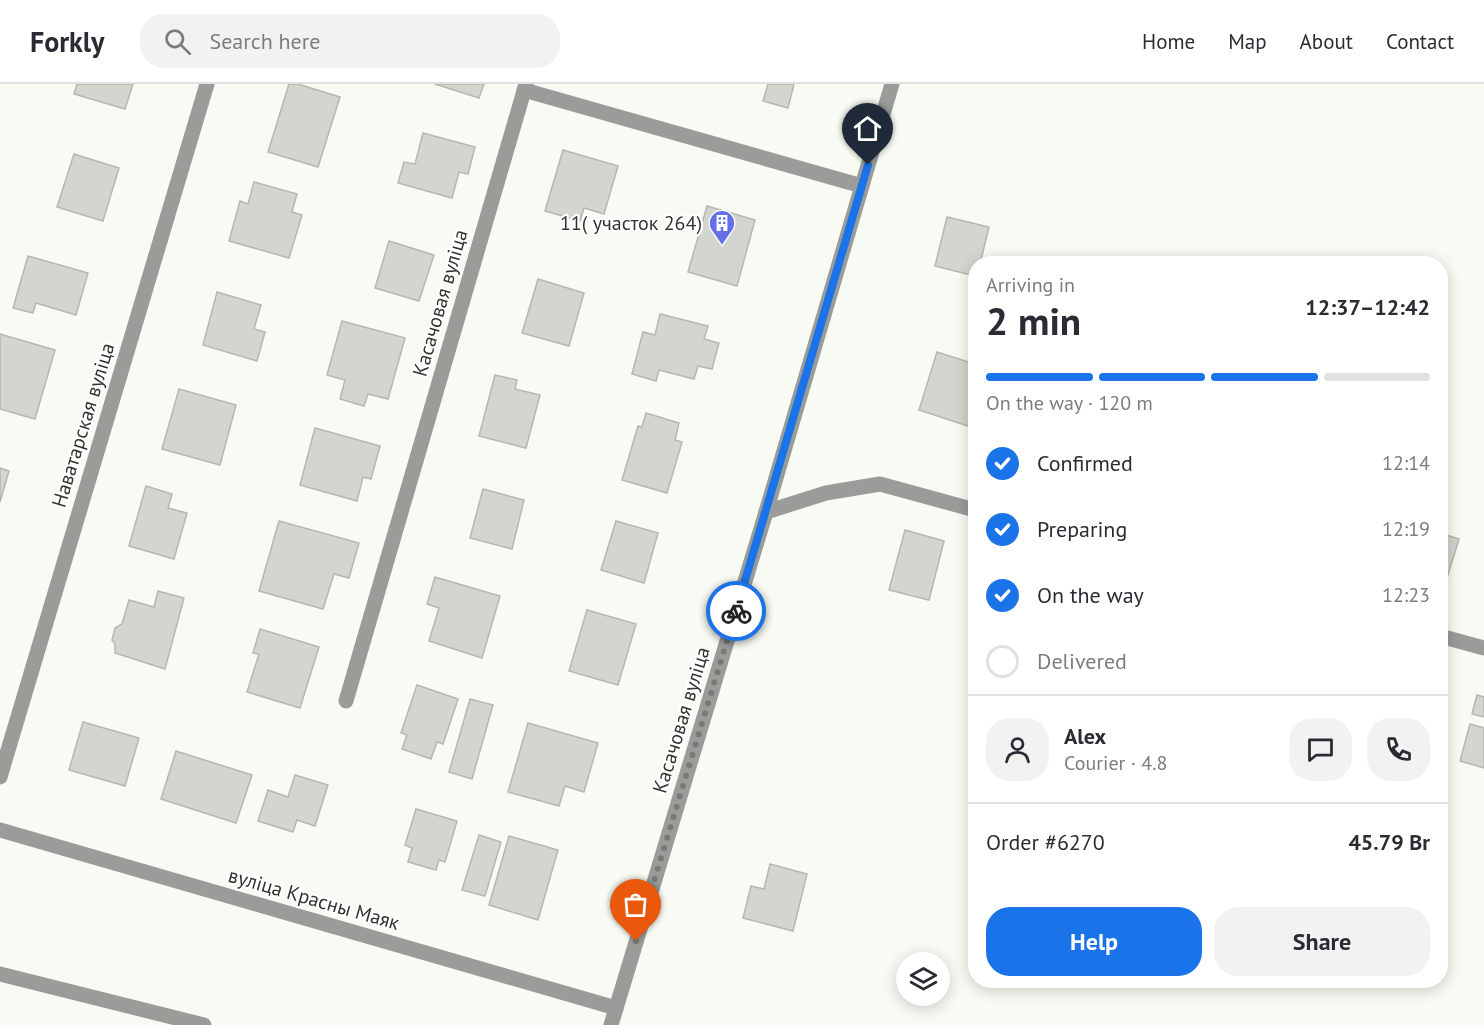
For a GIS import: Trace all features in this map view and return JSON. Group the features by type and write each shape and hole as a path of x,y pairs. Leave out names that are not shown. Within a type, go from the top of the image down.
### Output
{"street":[{"name":"Наватарская вуліца","path":"0,777 207,84"},
{"name":"Касачовая вуліца","path":"611,1025 892,84"},
{"name":"Касачовая вуліца","path":"346,701 525,87 862,186"},
{"path":"766,512 826,493 880,484 968,508"},
{"path":"1448,638 1484,648"},
{"name":"вуліца Красны Маяк","path":"0,830 616,1008"},
{"path":"0,974 204,1025"}],"building":[{"path":"77,84 133,84 125,109 74,94"},
{"path":"289,84 298,84 340,97 318,167 268,152"},
{"path":"435,84 484,84 479,98"},
{"path":"768,84 794,84 788,108 763,101"},
{"path":"423,133 475,147 468,174 459,172 452,198 398,183 404,162 415,164"},
{"path":"563,150 618,166 604,214 584,208 580,221 545,211"},
{"path":"74,154 119,168 103,221 57,207"},
{"path":"254,182 297,194 292,212 302,215 289,258 229,241 240,201 248,204"},
{"name":"11( участок 264)","path":"707,206 755,220 737,286 688,272"},
{"path":"947,217 989,227 982,256 968,256 968,274 935,266"},
{"path":"389,241 434,255 419,301 375,288"},
{"path":"28,256 88,273 76,315 36,303 33,313 13,308"},
{"path":"538,279 584,293 569,346 522,333"},
{"path":"217,292 261,305 254,329 265,332 257,361 203,345"},
{"path":"660,314 708,326 704,339 719,343 712,369 698,366 694,379 659,370 656,381 632,374 643,332 655,335"},
{"path":"342,321 405,338 388,399 368,394 364,406 340,399 345,380 327,375"},
{"path":"0,334 55,350 35,419 0,409"},
{"path":"937,352 968,362 968,426 919,410"},
{"path":"495,375 517,380 515,389 540,395 526,448 479,436"},
{"path":"179,389 236,405 220,465 162,449"},
{"path":"646,413 679,423 675,440 682,442 667,493 622,480 638,426 642,427"},
{"path":"315,428 380,446 371,479 363,477 357,501 300,485"},
{"path":"0,468 9,471 0,502"},
{"path":"146,486 172,494 168,508 187,513 174,559 129,546"},
{"path":"483,489 524,500 512,549 470,538"},
{"path":"279,521 359,543 349,578 334,574 323,609 259,591"},
{"path":"616,521 658,533 644,583 601,570"},
{"path":"905,530 944,541 929,600 889,590"},
{"path":"1448,536 1459,539 1448,575"},
{"path":"435,577 500,596 482,658 429,641 439,608 427,604"},
{"path":"158,591 184,598 165,669 115,653 115,644 112,640 115,628 122,624 129,600 154,607"},
{"path":"587,610 636,624 618,685 569,671"},
{"path":"260,629 319,647 300,708 247,692 259,654 253,653"},
{"path":"417,685 458,699 443,744 437,742 431,759 402,749 407,735 401,733"},
{"path":"1477,695 1484,697 1484,717 1472,714"},
{"path":"470,699 493,705 472,779 449,772"},
{"path":"83,722 139,738 125,786 69,770"},
{"path":"528,723 598,743 584,792 565,786 559,806 508,792"},
{"path":"1470,724 1484,728 1484,768 1460,761"},
{"path":"176,751 252,775 236,823 161,799"},
{"path":"295,775 328,785 315,826 297,820 293,832 258,821 268,790 288,797"},
{"path":"416,809 457,821 445,862 439,860 436,870 408,862 412,848 405,845"},
{"path":"479,835 501,842 485,896 462,890"},
{"path":"509,836 558,850 538,920 489,905"},
{"path":"770,864 807,874 793,931 743,918 751,886 764,889"}],"way so far":[{"path":"636,941 736,611"}],"place":[{"name":"11( участок 264)","path":"722,246"}],"route":[{"path":"736,611 868,165"}]}
